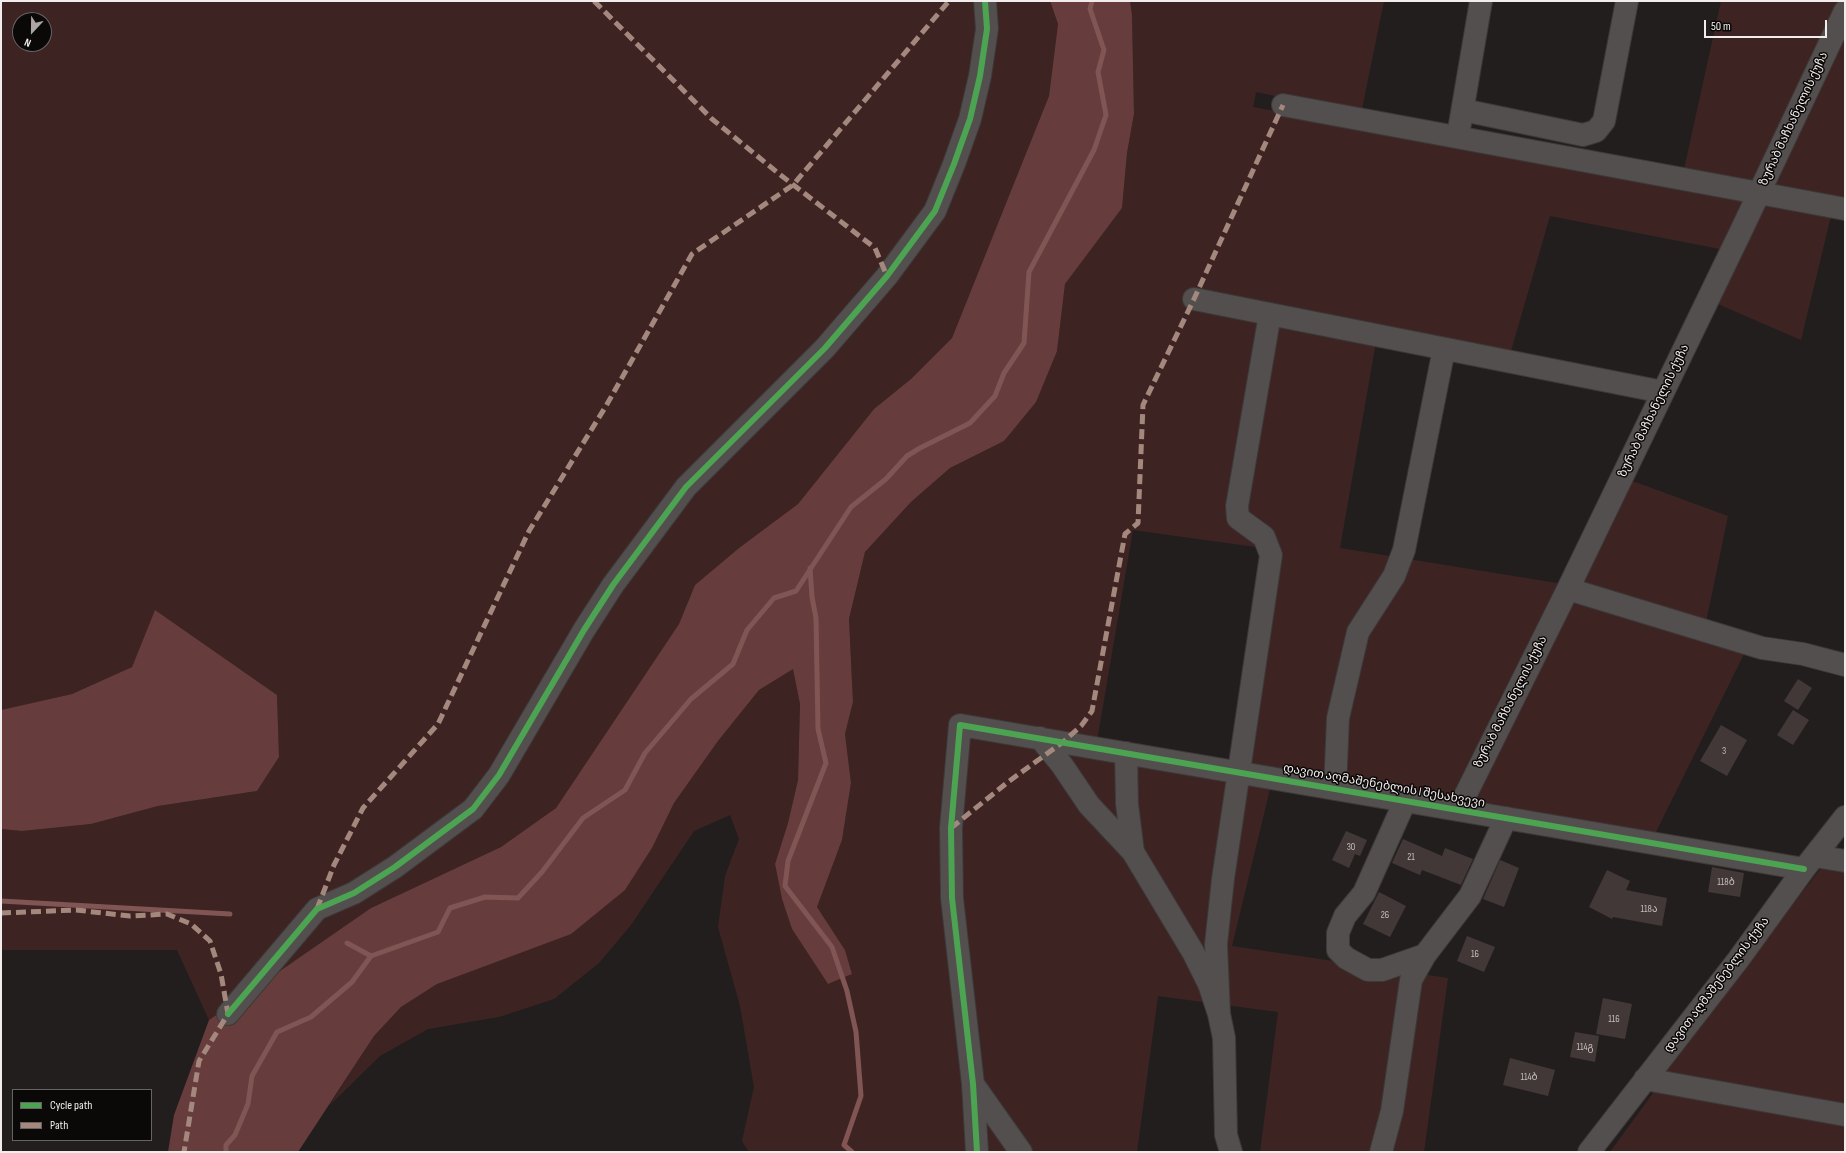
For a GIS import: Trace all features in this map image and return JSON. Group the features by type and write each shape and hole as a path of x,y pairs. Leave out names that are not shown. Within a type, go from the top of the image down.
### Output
{"street":[{"path":"228,1014 317,909 354,893 395,867 473,809 499,775 588,624 613,585 686,487 825,348 887,276 935,211 954,164 970,119 980,76 987,29 985,1"},
{"path":"1458,138 1482,1"},
{"path":"1463,110 1583,135 1596,130 1604,121 1628,1"},
{"name":"ზურაბ მაჩხანელის ქუჩა","path":"1458,810 1568,589 1845,11"},
{"path":"1283,105 1845,209"},
{"path":"1194,299 1663,392"},
{"path":"1219,1014 1216,944 1230,825 1240,772 1271,555 1264,537 1238,518 1237,506 1270,314"},
{"path":"1335,789 1338,718 1358,632 1394,576 1404,550 1444,349"},
{"path":"1568,589 1762,648 1803,654 1845,665"},
{"name":"დავით აღმაშენებლის I შესახვევი","path":"973,1084 952,898 952,828 960,725 1506,818 1809,862 1845,861"},
{"path":"1040,738 1062,765 1089,805 1133,852 1193,952 1209,984 1219,1014 1224,1038 1226,1135 1231,1152"},
{"path":"1126,753 1127,804 1133,852"},
{"path":"1405,801 1364,893 1345,916 1338,933 1338,950 1346,958 1368,970 1382,970 1425,955"},
{"name":"დავით აღმაშენებლის ქუჩა","path":"1589,1152 1738,960 1809,862 1845,817"},
{"path":"1381,1152 1392,1111 1411,980 1425,955 1470,896 1506,818"},
{"path":"1646,1079 1845,1115"},
{"path":"973,1084 977,1152"},
{"path":"973,1084 1021,1152"}],"shaded area":[{"path":"1,1 1050,1 1058,24 1049,96 952,338 911,379 874,409 798,504 739,548 695,585 679,624 556,808 501,847 371,908 209,1020 177,950 1,950 1,829 22,831 91,824 158,806 257,791 279,757 277,695 155,610 132,667 72,694 1,710"},
{"path":"1050,1 1130,1 1132,15 1134,114 1127,153 1122,208 1065,284 1057,351 1036,402 1004,441 950,468 911,502 865,552 849,619 853,702 845,734 851,783 842,840 817,907 845,950 852,974 828,984 792,929 782,899 775,864 788,823 798,780 800,704 793,669 759,690 718,741 674,803 652,848 625,890 571,934 437,984 401,1007 374,1036 298,1152 168,1152 174,1115 209,1020 371,908 501,847 556,808 679,624 695,585 739,548 798,504 874,409 911,379 952,338 1049,96 1058,24"},
{"path":"1130,1 1384,1 1361,114 1256,92 1253,107 1749,198 1725,250 1550,216 1509,358 1376,342 1340,548 1563,584 1443,815 1271,785 1232,946 1448,978 1424,1152 1260,1152 1278,1012 1158,996 1137,1152 749,1152 742,1141 754,1087 740,1006 718,927 725,876 739,839 730,815 694,831 631,925 599,963 554,999 499,1017 428,1029 380,1056 329,1106 374,1036 401,1007 437,984 625,890 652,848 674,803 718,741 759,690 793,668 800,704 798,780 788,823 775,864 782,899 792,929 828,984 852,974 845,950 817,907 842,840 851,783 845,734 853,702 849,619 865,552 911,502 950,468 1004,441 1057,351 1065,284 1122,208 1127,153 1134,114 1132,15","holes":["1133,530 1270,549 1236,766 1097,741"]},
{"path":"1721,1 1845,1 1756,186 1683,174"},
{"path":"1845,24 1845,201 1768,188"},
{"path":"1762,199 1832,212 1801,340 1711,301"},
{"path":"1627,479 1728,516 1705,627 1578,584"},
{"path":"1576,597 1745,652 1654,836 1479,805 1474,795"},
{"path":"155,610 277,695 279,757 257,791 158,806 91,824 22,831 1,829 1,710 72,694 132,667"},
{"path":"1825,863 1845,867 1845,1110 1658,1077"},
{"path":"1656,1089 1845,1122 1845,1152 1610,1152"}],"building":[{"path":"1798,679 1812,688 1798,710 1784,701"},
{"path":"1793,710 1809,720 1793,745 1777,735"},
{"path":"1721,725 1747,740 1727,776 1700,761"},
{"path":"1346,831 1367,840 1360,856 1355,854 1349,868 1332,860"},
{"path":"1403,839 1442,856 1445,848 1473,859 1461,885 1422,870 1420,875 1392,863"},
{"path":"1500,860 1519,868 1504,907 1483,899"},
{"path":"1712,867 1744,873 1740,897 1708,892"},
{"path":"1607,870 1630,881 1626,890 1667,898 1662,926 1613,917 1612,919 1589,907"},
{"path":"1379,892 1406,906 1390,937 1363,924"},
{"path":"1467,936 1495,947 1484,972 1457,961"},
{"path":"1603,998 1632,1004 1625,1039 1596,1034"},
{"path":"1575,1032 1599,1036 1595,1062 1570,1057"},
{"path":"1510,1058 1555,1070 1548,1096 1503,1085"}],"waterway":[{"path":"226,1152 226,1145 235,1135 248,1104 252,1076 277,1032 311,1017 352,982 371,956 438,932 450,908 485,897 518,898 542,872 583,818 625,790 645,753 691,699 733,664 747,630 774,598 796,591 851,507 886,479 907,456 970,423 995,396 1004,373 1024,343 1029,272 1094,150 1106,115 1098,72 1104,50 1090,9 1092,1"},
{"path":"810,568 812,597 816,618 818,729 826,763 788,861 785,886 832,947 847,991 856,1032 861,1096 844,1145 852,1152"},
{"path":"1,901 230,914"},
{"path":"347,943 371,956"}],"marked path":[{"path":"594,1 712,119 778,173 875,248 887,276"},
{"path":"317,909 334,865 363,808 438,724 529,531 606,406 692,254 793,185 949,1"},
{"path":"951,828 1008,782 1063,742 1081,726 1092,711 1125,534 1138,523 1143,405 1194,299 1283,105"},
{"path":"1,913 76,910 130,916 167,914 191,924 210,941 221,974 228,1014 199,1061 184,1152"}],"cycle path":[{"path":"228,1014 317,909 354,893 395,867 473,809 499,775 584,630 613,585 686,487 825,348 887,276 935,211 954,164 970,119 980,76 987,29 985,1"},
{"path":"977,1152 973,1084 952,898 951,828 960,725 1804,869"}]}
